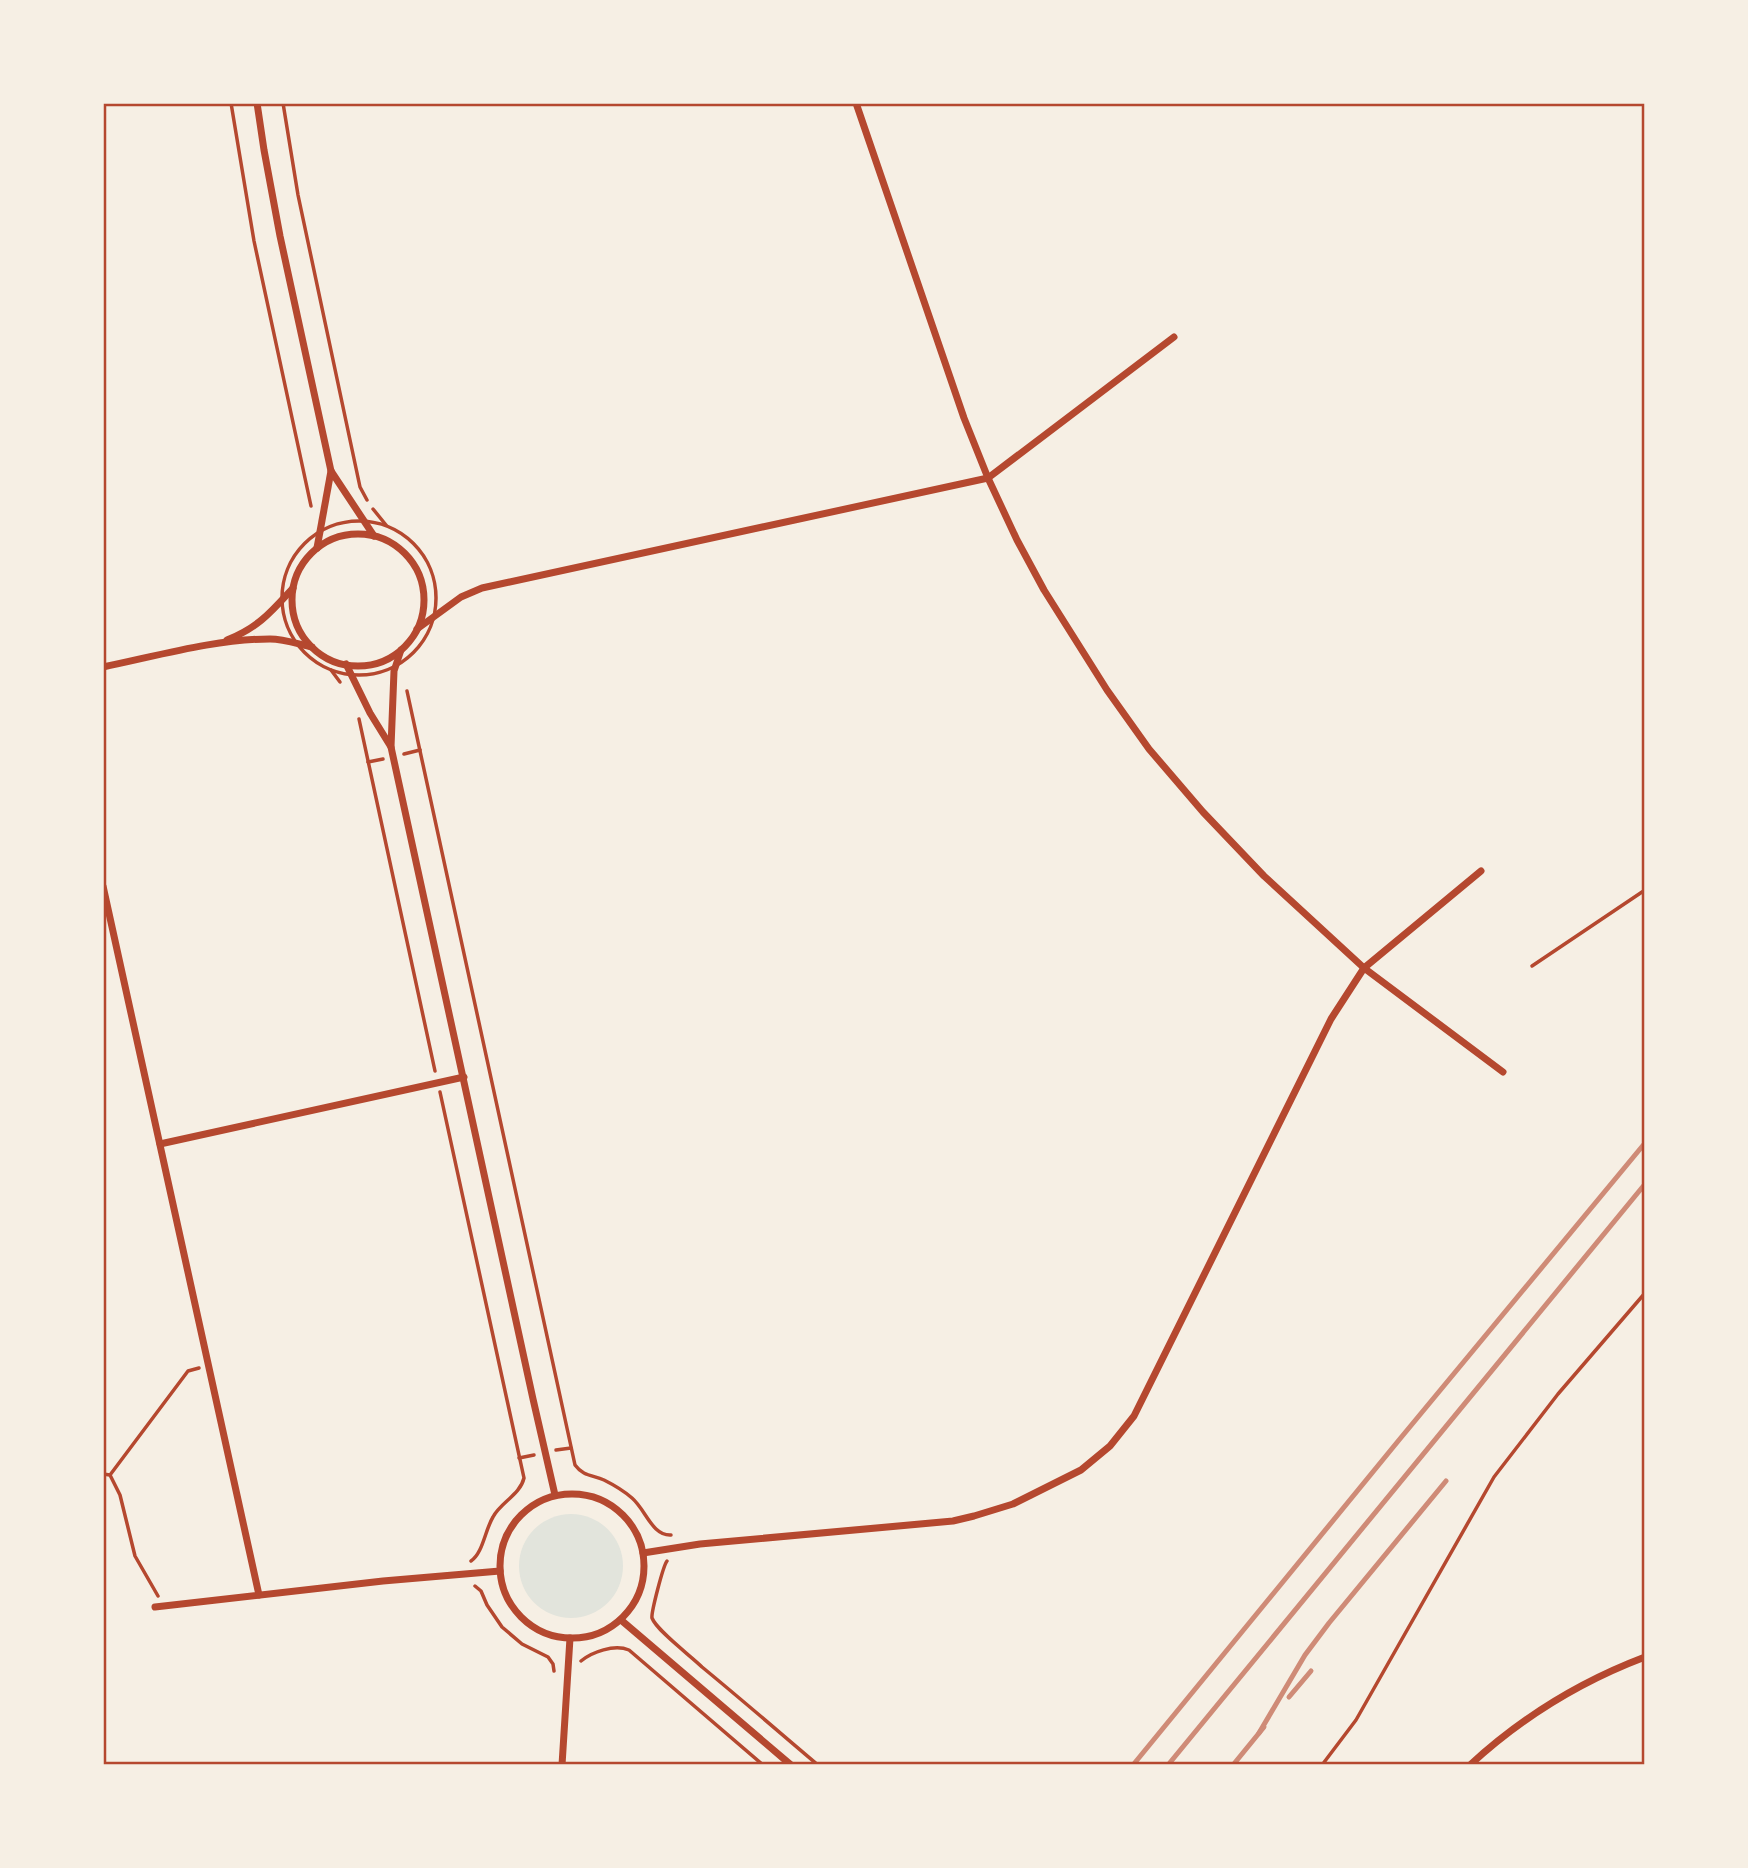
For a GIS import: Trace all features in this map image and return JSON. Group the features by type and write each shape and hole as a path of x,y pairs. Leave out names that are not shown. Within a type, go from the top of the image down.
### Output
{"street":[{"path":"257,103 275,210 331,471 374,536"},
{"path":"856,103 960,406 988,478 1017,540 1062,620 1107,690 1149,748 1203,813 1247,859 1364,968 1503,1072"},
{"path":"416,629 461,597 482,588 988,478 1174,337"},
{"path":"317,548 331,471"},
{"path":"345,535 374,536 391,542 413,564 420,578 423,609 412,638 401,650 388,659 356,666 326,657 302,635 295,620 293,588 298,572 317,548 345,535"},
{"path":"217,644 254,627 293,588"},
{"path":"103,667 217,644 271,639 312,647"},
{"path":"391,747 396,667 401,650"},
{"path":"346,664 394,756 555,1495"},
{"path":"643,1553 700,1544 953,1521 1013,1504 1063,1480 1096,1458 1110,1446 1134,1416 1331,1019 1364,968 1481,871"},
{"path":"103,886 259,1595"},
{"path":"160,1144 464,1077"},
{"path":"575,1493 612,1505 626,1518 637,1534 643,1553 645,1571 633,1606 621,1620 606,1630 588,1636 570,1638 552,1635 522,1618 511,1604 500,1572 505,1538 514,1523 525,1510 555,1495 575,1493"},
{"path":"155,1607 397,1579 500,1572"},
{"path":"621,1620 791,1765"},
{"path":"562,1765 570,1638"},
{"path":"1470,1765 1505,1734 1545,1706 1596,1677 1645,1657"}],"path":[{"path":"231,103 254,241 311,512"},
{"path":"283,103 298,195 360,487 387,527"},
{"path":"348,522 387,527 411,541 427,561 436,586 437,599 435,615 427,636 412,655 396,667 376,674 351,675 331,670 312,659 296,643 286,623 282,600 284,578 293,557 326,528 348,522"},
{"path":"304,545 306,537"},
{"path":"411,661 412,655"},
{"path":"331,670 343,686"},
{"path":"406,685 575,1465 586,1476 601,1479 624,1492 638,1504 659,1533 677,1534"},
{"path":"356,710 524,1478 519,1490 494,1514 476,1558 467,1562"},
{"path":"394,756 420,750"},
{"path":"1532,966 1645,890"},
{"path":"1322,1765 1356,1720 1494,1477 1558,1394 1645,1293"},
{"path":"110,1475 188,1371 209,1366"},
{"path":"103,1474 110,1475"},
{"path":"110,1475 120,1495 135,1556 164,1606"},
{"path":"673,1558 668,1560 663,1569 652,1608 651,1615 656,1624 818,1765"},
{"path":"470,1585 479,1588 491,1612 511,1636 552,1660 554,1672"},
{"path":"578,1665 585,1657 615,1647 629,1650 763,1765"}],"shaded area":[{"path":"571,1514 591,1518 608,1529 619,1546 623,1566 619,1586 608,1603 591,1614 571,1618 551,1614 534,1603 523,1586 519,1566 523,1546 534,1529 551,1518"}],"railway":[{"path":"1133,1765 1645,1143"},
{"path":"1168,1765 1645,1184"},
{"path":"1259,1733 1305,1655 1446,1481"},
{"path":"1289,1697 1311,1671"},
{"path":"1233,1765 1264,1727"}]}
